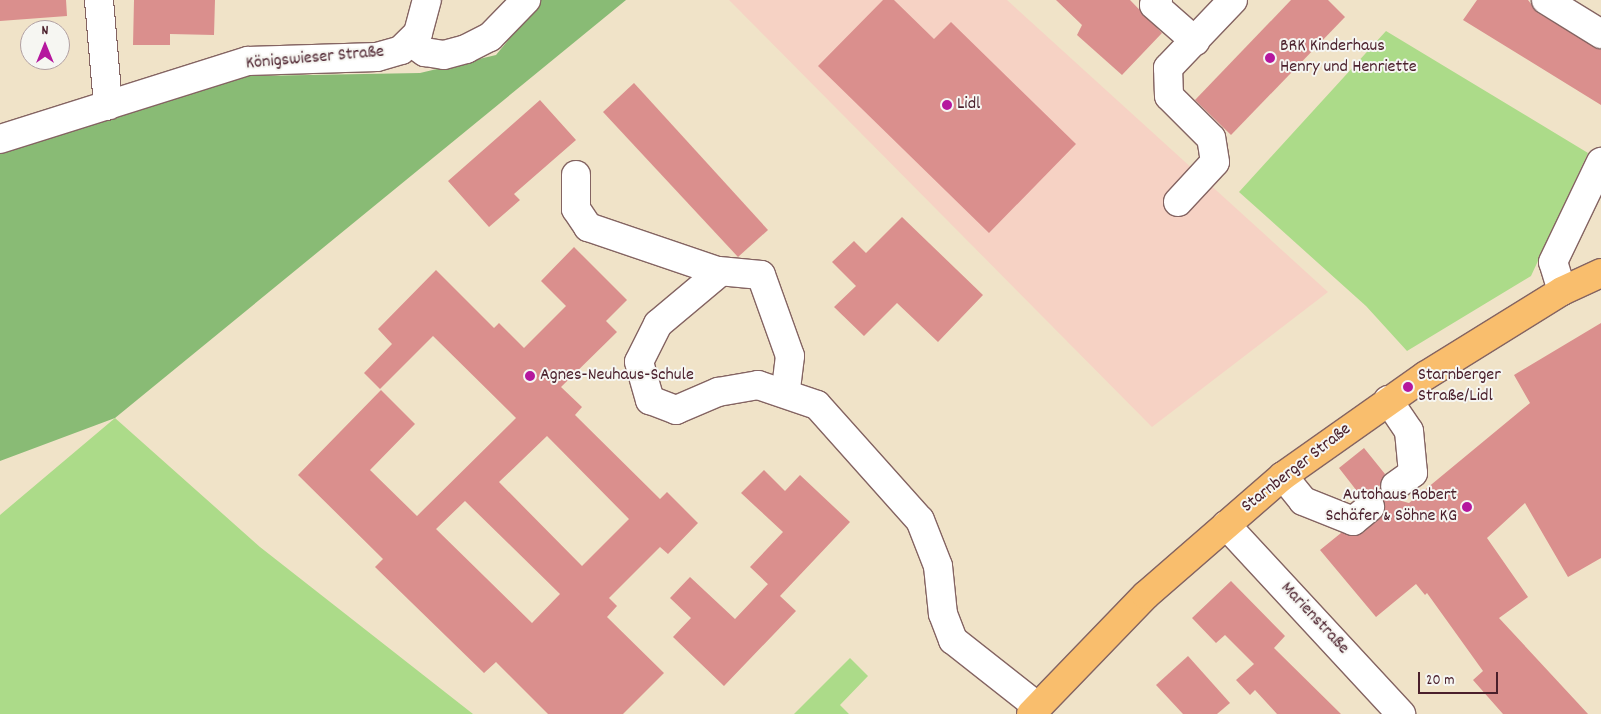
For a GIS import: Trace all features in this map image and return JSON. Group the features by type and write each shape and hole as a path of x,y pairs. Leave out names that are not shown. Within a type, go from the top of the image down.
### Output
{"main road":[{"name":"Starnberger Straße","path":"1034,710 1146,595 1283,476 1388,400 1562,291 1601,273"}],"street":[{"path":"99,0 108,106"},
{"path":"427,0 412,43 425,52 444,55 466,48 490,36 526,0"},
{"path":"1158,0 1154,4 1194,41"},
{"path":"1178,202 1214,162 1211,138 1169,96 1168,68 1233,0"},
{"path":"1546,0 1601,34"},
{"name":"Königswieser Straße","path":"0,139 248,62 377,56 412,43"},
{"path":"1562,291 1552,262 1601,162"},
{"path":"576,175 576,209 588,227 718,271 761,275 790,356 786,391"},
{"path":"718,271 658,324 639,362 650,400 676,410 718,392 758,385 786,391 817,405 920,520 938,566 943,614 953,640 1034,710"},
{"path":"1388,400 1409,430 1413,473 1395,486"},
{"path":"1283,476 1303,501 1352,521 1370,507"},
{"name":"Marienstraße","path":"1226,525 1401,714"}],"shaded area":[{"path":"729,0 1007,0 1328,292 1152,427"}],"green space":[{"path":"541,0 626,0 115,418 0,461 0,152 248,76 420,73 496,55"},
{"path":"1386,31 1588,153 1531,276 1407,351 1366,306 1239,192"},
{"path":"115,418 260,547 473,714 0,714 0,515"},
{"path":"850,658 868,676 840,705 849,714 794,714"}],"building":[{"path":"0,0 66,0 67,16 0,21"},
{"path":"134,0 215,0 214,35 170,34 170,45 133,45"},
{"name":"Lidl","path":"883,0 894,0 934,39 951,22 1076,144 989,233 818,66"},
{"path":"1056,0 1130,0 1162,33 1122,75 1077,35 1082,25"},
{"name":"BRK Kinderhaus Henry und Henriette","path":"1291,0 1328,0 1345,17 1231,135 1195,100"},
{"path":"1477,0 1528,0 1538,13 1601,50 1601,105 1463,20"},
{"path":"634,83 768,230 738,257 603,112"},
{"path":"540,100 576,140 514,194 520,200 489,227 448,181"},
{"path":"902,217 983,295 938,342 897,303 864,336 834,307 856,286 832,262 854,241 866,253"},
{"path":"574,247 627,300 606,321 617,332 561,387 582,407 575,415 660,499 667,492 698,523 668,554 660,547 609,598 617,606 607,617 664,673 623,714 548,714 496,662 484,673 375,567 383,559 298,475 381,390 415,424 370,470 417,516 516,418 433,336 380,389 364,373 392,344 378,329 436,270 494,328 499,323 524,348 566,306 541,281","holes":["547,436 629,519 582,566 499,482","465,501 560,594 532,623 436,529"]},
{"path":"1601,323 1601,558 1568,577 1525,503 1487,538 1528,597 1499,618 1588,714 1503,714 1473,680 1483,671 1427,593 1425,595 1416,584 1376,617 1320,550 1341,533 1363,533 1385,512 1382,497 1368,492 1360,495 1339,468 1364,448 1385,474 1379,487 1383,496 1409,503 1530,403 1514,375"},
{"path":"764,470 785,491 800,475 850,522 780,596 796,611 724,686 673,637 691,618 670,598 690,577 735,619 768,584 750,567 783,532 741,493"},
{"path":"1231,581 1285,636 1274,648 1341,714 1277,714 1255,690 1250,695 1236,680 1254,664 1225,635 1216,643 1192,618"},
{"path":"1188,656 1230,703 1217,714 1183,714 1156,685"}],"place":[{"name":"BRK Kinderhaus Henry und Henriette","path":"1270,58"},
{"name":"Lidl","path":"947,105"},
{"name":"Agnes-Neuhaus-Schule","path":"530,376"},
{"name":"Starnberger Straße/Lidl","path":"1408,387"},
{"name":"Autohaus Robert Schäfer & Söhne KG","path":"1467,507"}]}
